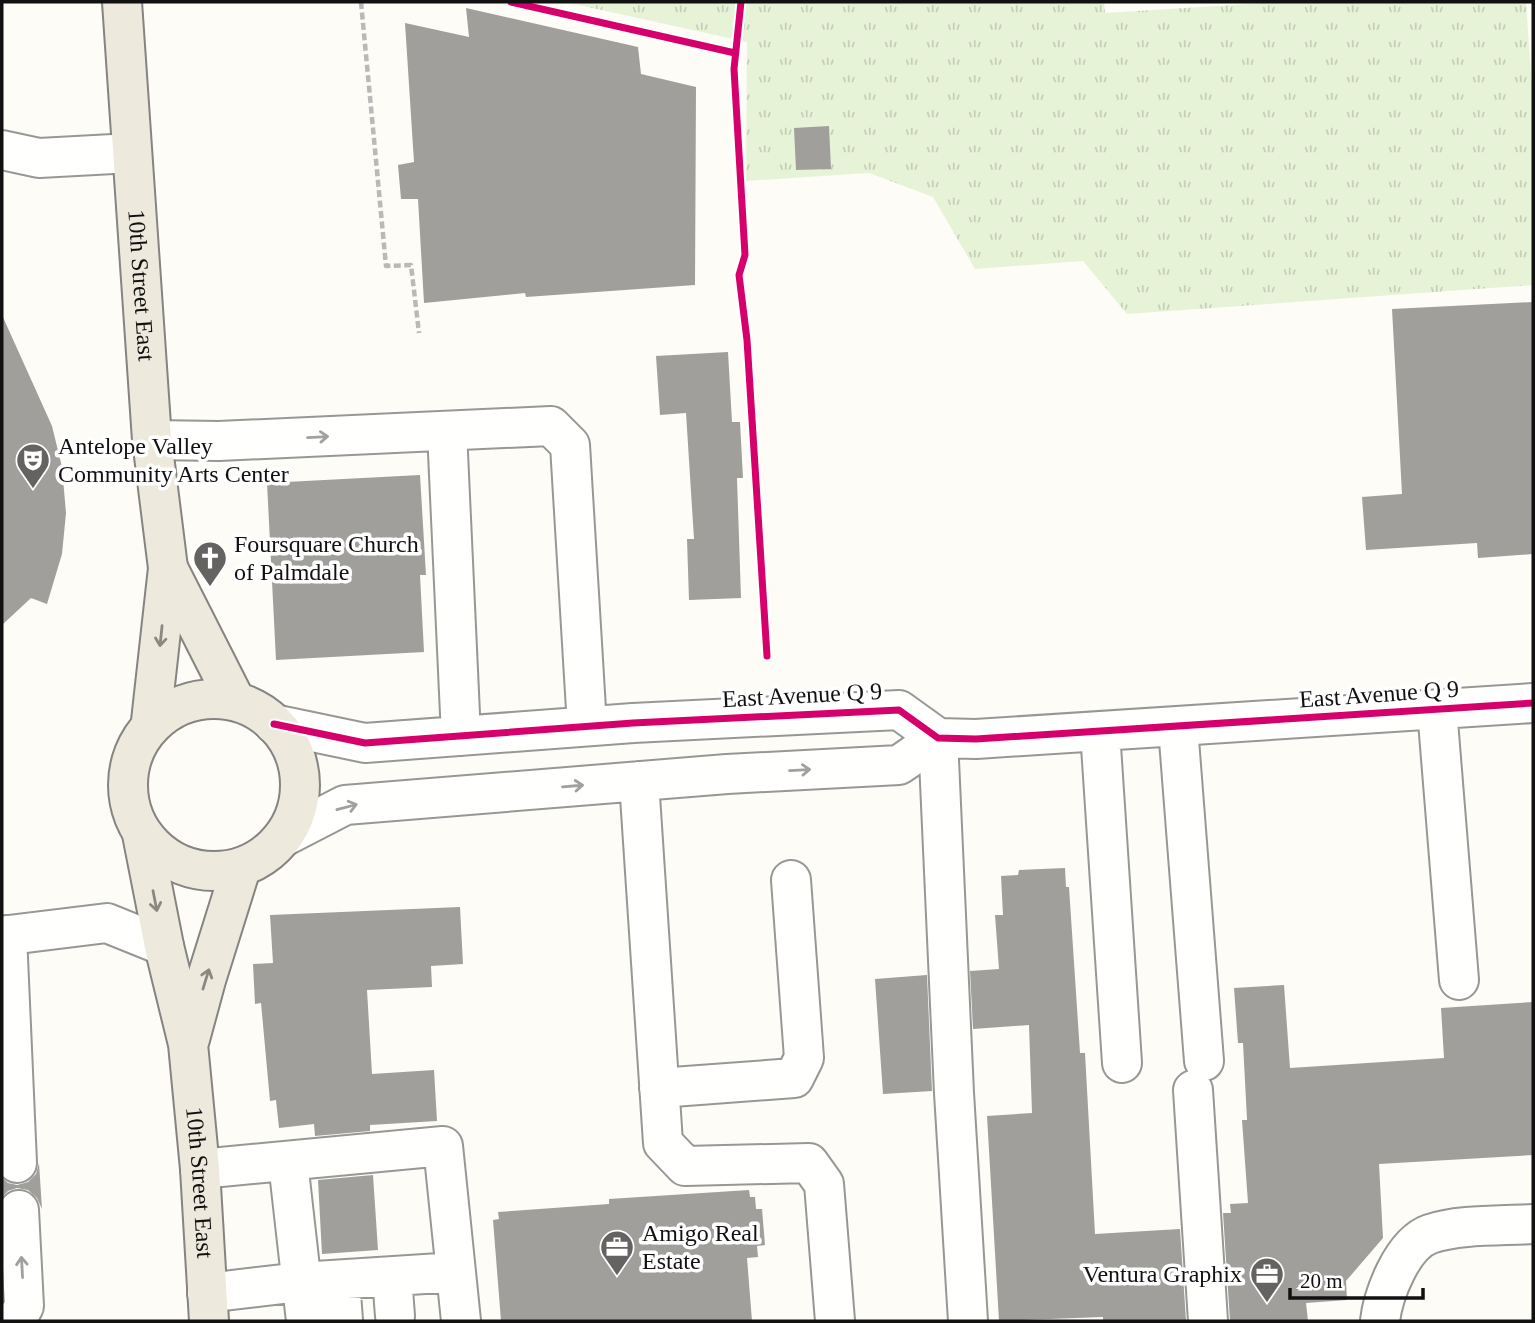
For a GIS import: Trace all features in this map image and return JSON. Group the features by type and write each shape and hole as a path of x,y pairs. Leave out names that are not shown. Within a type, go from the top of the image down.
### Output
{"main road":[{"name":"10th Street East","path":"122,2 152,440 168,568 151,721"},
{"name":"10th Street East","path":"168,568 235,701"},
{"path":"206,698 235,701 263,713 285,733 297,757 301,784 297,811 285,836 266,855 241,867 215,872 187,868 163,855 142,834 130,807 127,777 135,749 151,721 177,706 206,698"},
{"name":"10th Street East","path":"142,834 164,946 188,1044 200,1169 208,1307"},
{"name":"10th Street East","path":"188,1044 241,867"}],"street":[{"path":"2,150 39,158 132,153"},
{"path":"152,440 219,441 551,426 569,444 587,726"},
{"path":"447,431 461,736"},
{"name":"East Avenue Q 9","path":"274,724 365,743 587,726 900,710 938,738 976,739 1533,703"},
{"path":"1437,709 1459,980"},
{"path":"1178,727 1198,1075 1208,1321"},
{"path":"1100,731 1122,1063"},
{"path":"285,836 345,805 639,781 899,765 938,738"},
{"path":"938,738 968,1321"},
{"path":"639,781 663,1143 685,1166 809,1163 824,1184 835,1321"},
{"path":"659,1088 794,1079 804,1058 791,880"},
{"path":"17,1163 7,1039 4,935 107,923 164,946"},
{"path":"200,1169 443,1146 461,1321"},
{"path":"288,1162 306,1321"},
{"path":"16,1321 24,1306 19,1210"},
{"path":"1380,1321 1382,1302 1396,1270 1413,1247 1428,1235 1464,1228 1533,1224"},
{"path":"208,1307 300,1282 456,1272"},
{"path":"392,1276 395,1316"},
{"path":"340,1281 344,1320"}],"path":[{"path":"361,2 386,266 411,265 419,333"}],"green space":[{"path":"565,2 1104,2 1105,13 1282,2 1526,2 1533,105 1533,285 1127,314 1083,261 975,269 933,197 869,173 746,181 747,42"}],"building":[{"path":"466,8 638,47 641,74 696,87 695,285 526,297 525,293 424,303 418,199 401,199 398,165 414,162 405,23 469,37"},
{"path":"829,126 831,169 796,170 794,128"},
{"path":"1533,302 1533,554 1478,558 1477,543 1366,550 1362,497 1402,494 1392,309"},
{"name":"Antelope Valley Community Arts Center","path":"2,315 52,426 62,467 66,513 62,554 47,604 31,598 2,625"},
{"path":"728,352 732,422 740,422 743,478 737,478 741,598 689,600 687,539 694,539 686,413 660,415 656,356"},
{"path":"420,475 426,575 420,575 424,652 276,660 267,483"},
{"path":"1065,868 1066,887 1069,887 1080,1053 1085,1053 1095,1234 1180,1229 1186,1321 1103,1321 1103,1317 999,1321 987,1116 1032,1113 1029,1025 973,1029 970,971 999,969 995,915 1003,915 1001,876 1018,875 1019,870"},
{"path":"460,907 463,964 431,966 432,987 367,990 372,1074 434,1070 437,1121 370,1125 370,1131 315,1136 314,1124 279,1128 276,1100 270,1101 261,1003 255,1004 253,964 273,963 270,915"},
{"path":"927,975 932,1091 883,1094 875,979"},
{"path":"1284,985 1290,1068 1444,1058 1441,1008 1533,1002 1533,1155 1379,1164 1383,1238 1346,1281 1347,1300 1306,1303 1308,1321 1230,1321 1223,1213 1231,1213 1230,1204 1248,1203 1242,1120 1247,1120 1243,1043 1238,1043 1234,988"},
{"path":"39,1163 42,1209 37,1198 28,1190 17,1188 2,1197 2,1178 17,1185 28,1182 36,1174"},
{"path":"373,1175 378,1250 322,1254 318,1180"},
{"path":"749,1190 750,1197 755,1197 756,1209 762,1209 765,1245 757,1246 758,1257 747,1258 752,1321 501,1321 493,1220 499,1219 498,1212 609,1204 609,1199"}],"cycle path":[{"path":"511,2 735,53"},
{"path":"741,2 734,69 745,255 739,275 747,340 767,656"},
{"path":"274,724 365,743 633,723 899,710 938,738 976,739 1533,703"}],"place":[{"name":"Antelope Valley Community Arts Center","path":"33,490"},
{"name":"Foursquare Church of Palmdale","path":"210,588"},
{"name":"Amigo Real Estate","path":"617,1277"},
{"name":"Ventura Graphix","path":"1267,1304"}]}
